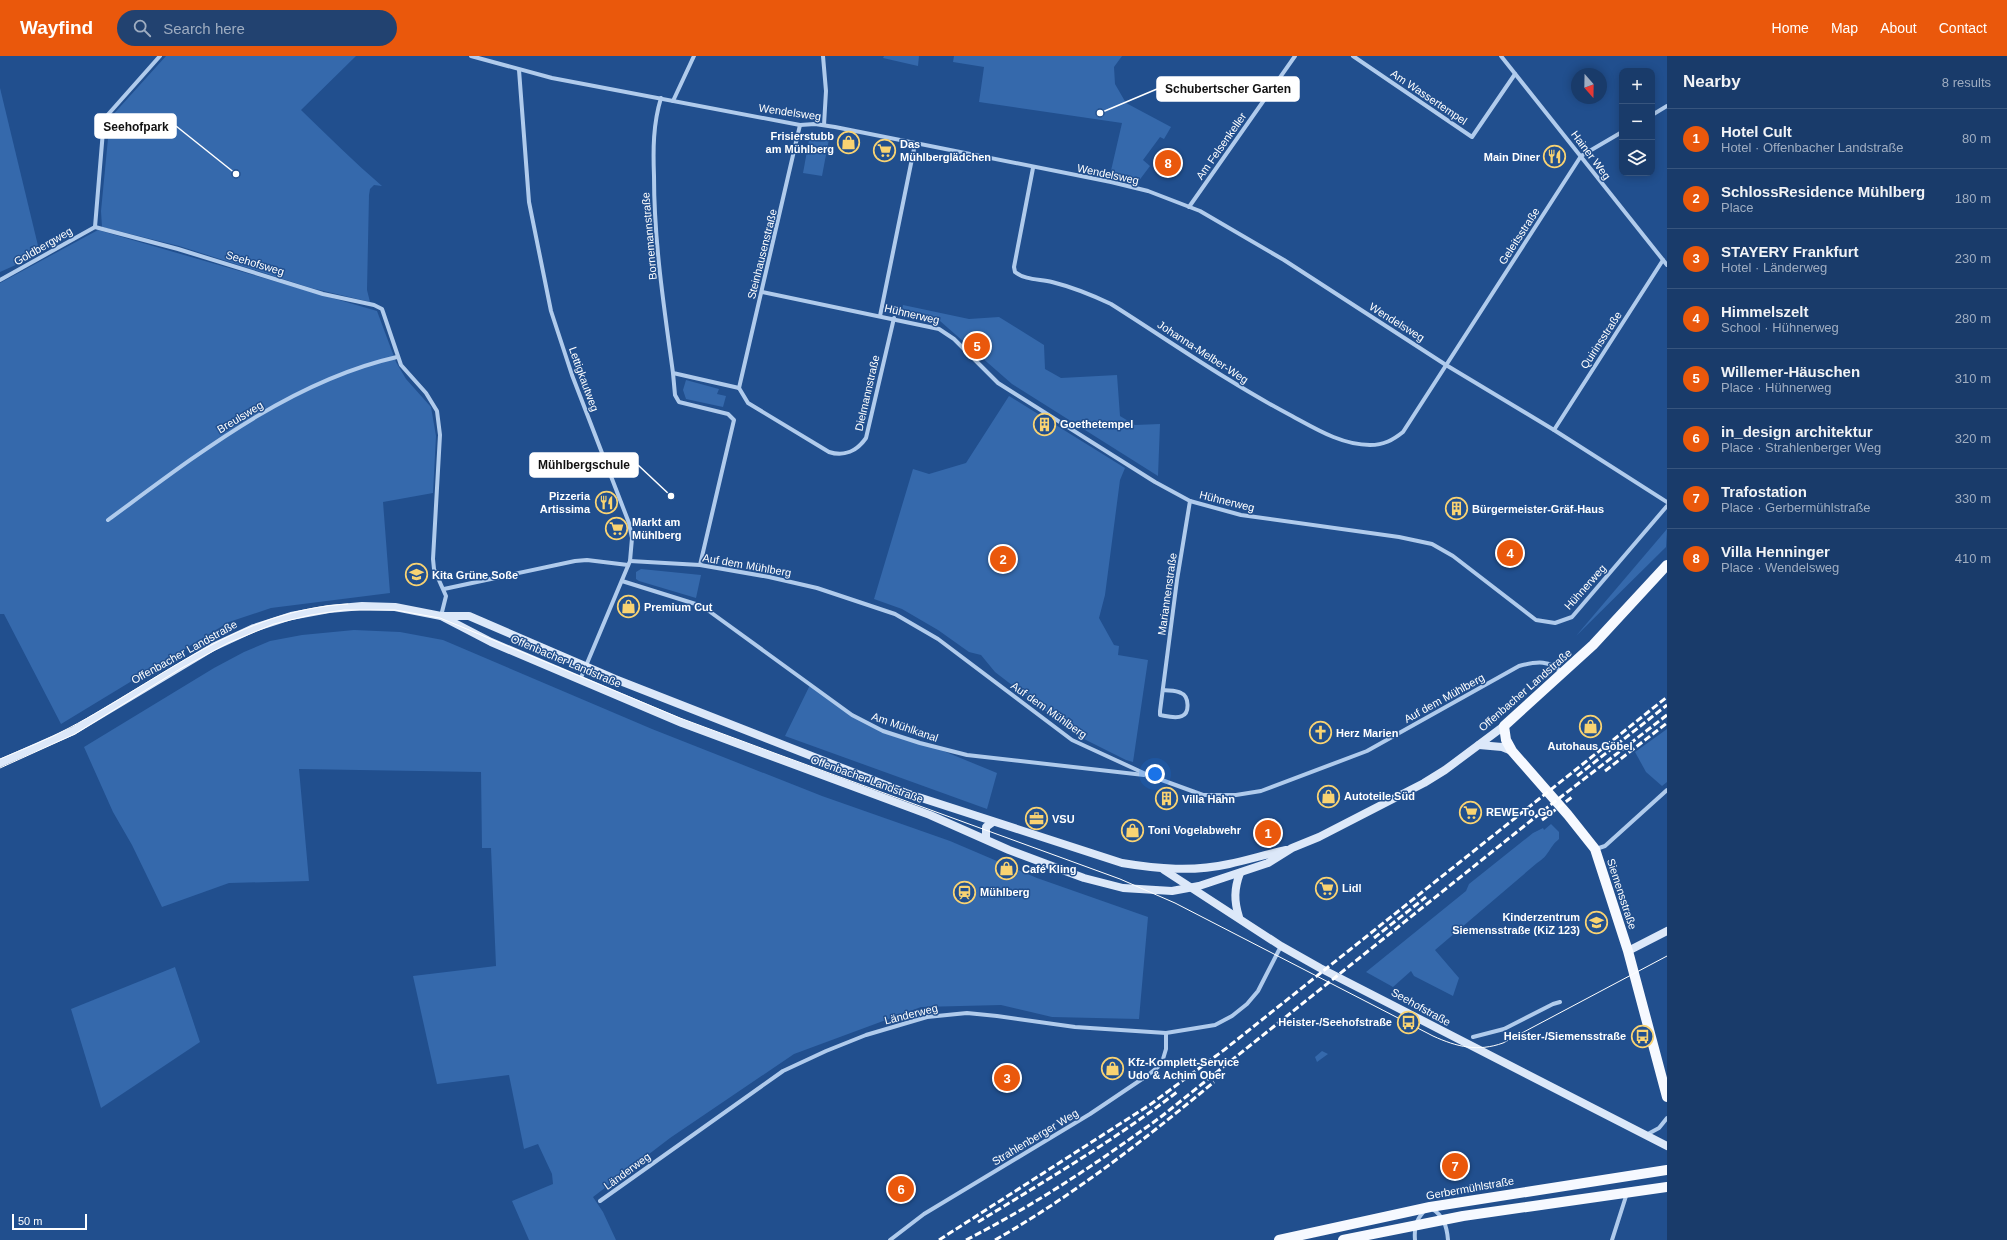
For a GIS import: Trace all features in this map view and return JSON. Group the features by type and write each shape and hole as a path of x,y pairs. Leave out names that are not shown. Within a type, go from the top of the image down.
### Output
{"main road":[{"name":"Offenbacher Landstraße","path":"0,763 72,731 213,647 265,623 311,612 362,606 395,607 441,616 469,616 586,667 906,793 1109,859 1148,868 1182,870 1228,864 1292,848 1319,837 1424,783 1504,726 1564,673 1628,609 1667,565"},
{"name":"Offenbacher Landstraße","path":"441,616 491,642 682,723 930,815 1009,850 1101,883 1123,888 1164,891 1192,888 1268,863 1292,848"},
{"name":"Siemensstraße","path":"1504,726 1506,740 1512,751 1568,815 1595,849 1628,951 1667,1097"},
{"path":"1479,745 1502,747 1512,751"},
{"path":"986,839 986,827 993,822"},
{"name":"Seehofstraße","path":"1162,868 1239,917 1281,946 1437,1029 1644,1136 1667,1146"},
{"path":"1239,917 1234,894 1235,886 1240,873"},
{"path":"1628,951 1667,931"},
{"name":"Gerbermühlstraße","path":"1279,1240 1430,1207 1667,1170"},
{"path":"1343,1240 1443,1219 1667,1187"}],"street":[{"path":"95,227 104,119 160,56"},
{"name":"Wendelsweg","path":"471,56 552,78 800,124 824,126 1130,187 1162,196 1189,207 1232,229 1284,260 1446,364 1554,430 1667,502"},
{"path":"673,101 694,56"},
{"path":"823,56 826,90 824,126"},
{"name":"Am Felsenkeller","path":"1189,207 1295,56"},
{"name":"Am Wassertempel","path":"1353,56 1472,137 1515,74"},
{"name":"Hainer Weg","path":"1501,56 1581,156 1601,184 1667,265"},
{"name":"Lettigkautweg","path":"519,70 529,202 543,278 565,356 629,523 632,538 629,563 580,680"},
{"name":"Bornemannstraße","path":"661,98 656,113 654,128 654,216 675,395 679,402 728,414 733,418 734,423 700,565"},
{"path":"1655,113 1667,106"},
{"name":"Steinhausenstraße","path":"739,388 800,124"},
{"name":"Geleitsstraße","path":"1446,364 1581,156 1619,134"},
{"path":"880,316 916,144"},
{"name":"Johanna-Melber-Weg","path":"1033,168 1014,267 1015,272 1027,278 1051,282 1088,293 1111,304 1253,395 1333,438 1370,446 1385,444 1394,439 1403,432 1446,364"},
{"name":"Goldbergweg","path":"0,280 95,227"},
{"name":"Seehofsweg","path":"95,227 178,249 323,294 374,305 382,309 397,357"},
{"name":"Quirinsstraße","path":"1554,430 1663,260"},
{"name":"Hühnerweg","path":"762,292 894,318 944,331 998,384 1155,482 1190,501 1240,515 1399,537 1432,544 1453,556 1529,616 1546,623 1555,623 1572,617 1667,506"},
{"name":"Dielmannstraße","path":"739,388 748,403 825,450 834,454 849,453 860,445 866,438 894,318"},
{"path":"397,357 406,373 434,403 437,411 440,435 433,559 437,576 446,596 441,616"},
{"name":"Breulsweg","path":"108,520 185,463 229,434 280,404 351,369 397,357"},
{"path":"673,373 739,388"},
{"name":"Mariannenstraße","path":"1163,690 1181,692 1186,696 1188,700 1186,713 1183,716 1177,717 1160,715 1163,690 1177,580 1190,501"},
{"name":"Auf dem Mühlberg","path":"444,589 575,561 587,560 700,565 769,577 817,588 895,614 938,639 1072,740 1148,775 1203,795 1236,795 1261,791 1367,751 1519,666 1537,662 1554,664 1564,673"},
{"name":"Am Mühlkanal","path":"622,581 702,606 852,715 883,730 920,743 973,756 1148,775"},
{"path":"1595,849 1605,846 1667,790"},
{"name":"Länderweg","path":"600,1201 783,1071 826,1051 913,1020 940,1015 984,1014 1075,1027 1166,1033 1215,1025 1232,1016 1247,1004 1258,991 1281,946"},
{"path":"1472,1037 1504,1029 1552,1004 1560,1002"},
{"name":"Strahlenberger Weg","path":"890,1240 924,1214 1084,1118 1148,1076 1158,1067 1163,1059 1166,1049 1166,1033"},
{"path":"1644,1136 1659,1128 1667,1118"},
{"path":"1612,1240 1627,1192"},
{"path":"1415,1240 1418,1218 1430,1207 1443,1219 1447,1228 1448,1240"}],"shaded area":[{"path":"166,56 356,56 301,110 382,186 374,185 370,189 369,195 367,290 370,302 311,288 179,246 102,227 101,211 110,118"},
{"path":"884,56 919,56 918,66 883,58"},
{"path":"954,56 1122,56 1114,67 1115,84 1126,103 1171,127 1164,139 1160,137 1143,160 1150,166 1138,182 1110,175 1122,123 979,102 984,67 953,62"},
{"path":"0,88 40,254 0,272"},
{"path":"810,135 829,139 822,176 803,173"},
{"path":"98,230 377,311 396,362 406,379 431,407 436,436 433,493 383,502 390,593 271,608 229,622 61,724 4,614 0,614 0,283"},
{"path":"903,305 969,319 999,317 1044,345 1045,369 1061,378 1117,375 1120,416 1135,425 1160,424 1158,476 1012,384 940,321 901,313"},
{"path":"686,380 719,389 717,394 726,396 723,407 686,399 683,390"},
{"path":"1009,396 1125,468 1120,480 1105,595 1099,618 1114,645 1119,646 1118,655 1148,660 1133,762 1078,736 995,672 981,655 969,652 938,630 902,609 874,599 913,469 929,474 966,463"},
{"path":"1667,529 1666,547 1576,636"},
{"path":"641,569 701,575 696,598 639,581 636,579 636,572"},
{"path":"354,630 400,632 443,640 652,729 822,796 950,841 1037,878 1148,917 1139,1019 1052,1017 1001,1005 921,1007 794,1054 670,1138 593,1197 603,1212 616,1240 529,1240 512,1201 553,1184 552,1174 538,1144 524,1149 509,1075 437,1084 413,976 496,966 491,848 482,848 481,772 299,769 309,881 229,883 162,907 132,845 113,812 84,747 214,668 244,652 270,641 302,635"},
{"path":"810,685 867,724 941,750 997,773 987,809 785,736"},
{"path":"1667,729 1667,782 1662,786 1646,772 1635,752"},
{"path":"1551,824 1559,832 1559,839 1544,857 1435,950 1459,978 1453,996 1414,976 1411,971 1393,987 1366,972 1466,891 1469,884 1533,833 1543,828 1544,830"},
{"path":"175,967 200,1042 101,1108 71,1009"},
{"path":"1322,1051 1328,1054 1317,1062 1315,1057"}],"tram line":[{"path":"0,759 69,728 202,650 236,633 271,619 308,609 348,604"},
{"path":"0,768 75,734 180,669 228,643 274,624 311,615 344,610 395,610 440,618 680,718 1120,879 1175,903 1433,1036 1451,1043 1476,1048 1494,1046 1503,1043 1667,956"}],"railway":[{"path":"939,1240 1151,1104 1224,1050 1667,697"},
{"path":"1577,776 1667,705"},
{"path":"966,1240 1042,1198 1162,1116 1553,803 1667,715"},
{"path":"1605,771 1667,723"},
{"path":"1542,820 1572,797"},
{"path":"1374,938 1426,897"},
{"path":"995,1240 1081,1186 1135,1146 1214,1082"},
{"path":"978,1222 1054,1176 1129,1127 1177,1092"}],"place":[{"name":"Schubertscher Garten","path":"1100,113"},
{"name":"Frisierstubb am Mühlberg","path":"849,142"},
{"name":"Das Mühlberglädchen","path":"885,150"},
{"name":"Main Diner","path":"1555,157"},
{"name":"Villa Henninger","path":"1168,163"},
{"name":"Seehofpark","path":"236,174"},
{"name":"Willemer-Häuschen","path":"977,346"},
{"name":"Goethetempel","path":"1044,424"},
{"name":"Mühlbergschule","path":"671,496"},
{"name":"Pizzeria Artissima","path":"606,502"},
{"name":"Bürgermeister-Gräf-Haus","path":"1456,509"},
{"name":"Markt am Mühlberg","path":"616,528"},
{"name":"Himmelszelt","path":"1510,553"},
{"name":"SchlossResidence Mühlberg","path":"1003,559"},
{"name":"Kita Grüne Soße","path":"416,575"},
{"name":"Premium Cut","path":"628,607"},
{"name":"Autohaus Göbel","path":"1590,726"},
{"name":"Herz Marien","path":"1320,733"},
{"name":"Autoteile Süd","path":"1329,796"},
{"name":"Villa Hahn","path":"1167,799"},
{"name":"REWE To Go","path":"1471,812"},
{"name":"VSU","path":"1037,819"},
{"name":"Toni Vogelabwehr","path":"1133,830"},
{"name":"Hotel Cult","path":"1268,833"},
{"name":"Café Kling","path":"1007,869"},
{"name":"Lidl","path":"1327,888"},
{"name":"Mühlberg","path":"964,892"},
{"name":"Kinderzentrum Siemensstraße (KiZ 123)","path":"1596,923"},
{"name":"Heister-/Seehofstraße","path":"1408,1022"},
{"name":"Heister-/Siemensstraße","path":"1642,1036"},
{"name":"Kfz-Komplett-Service Udo & Achim Ober","path":"1112,1068"},
{"name":"STAYERY Frankfurt","path":"1007,1078"},
{"name":"Trafostation","path":"1455,1166"},
{"name":"in_design architektur","path":"901,1189"}]}
